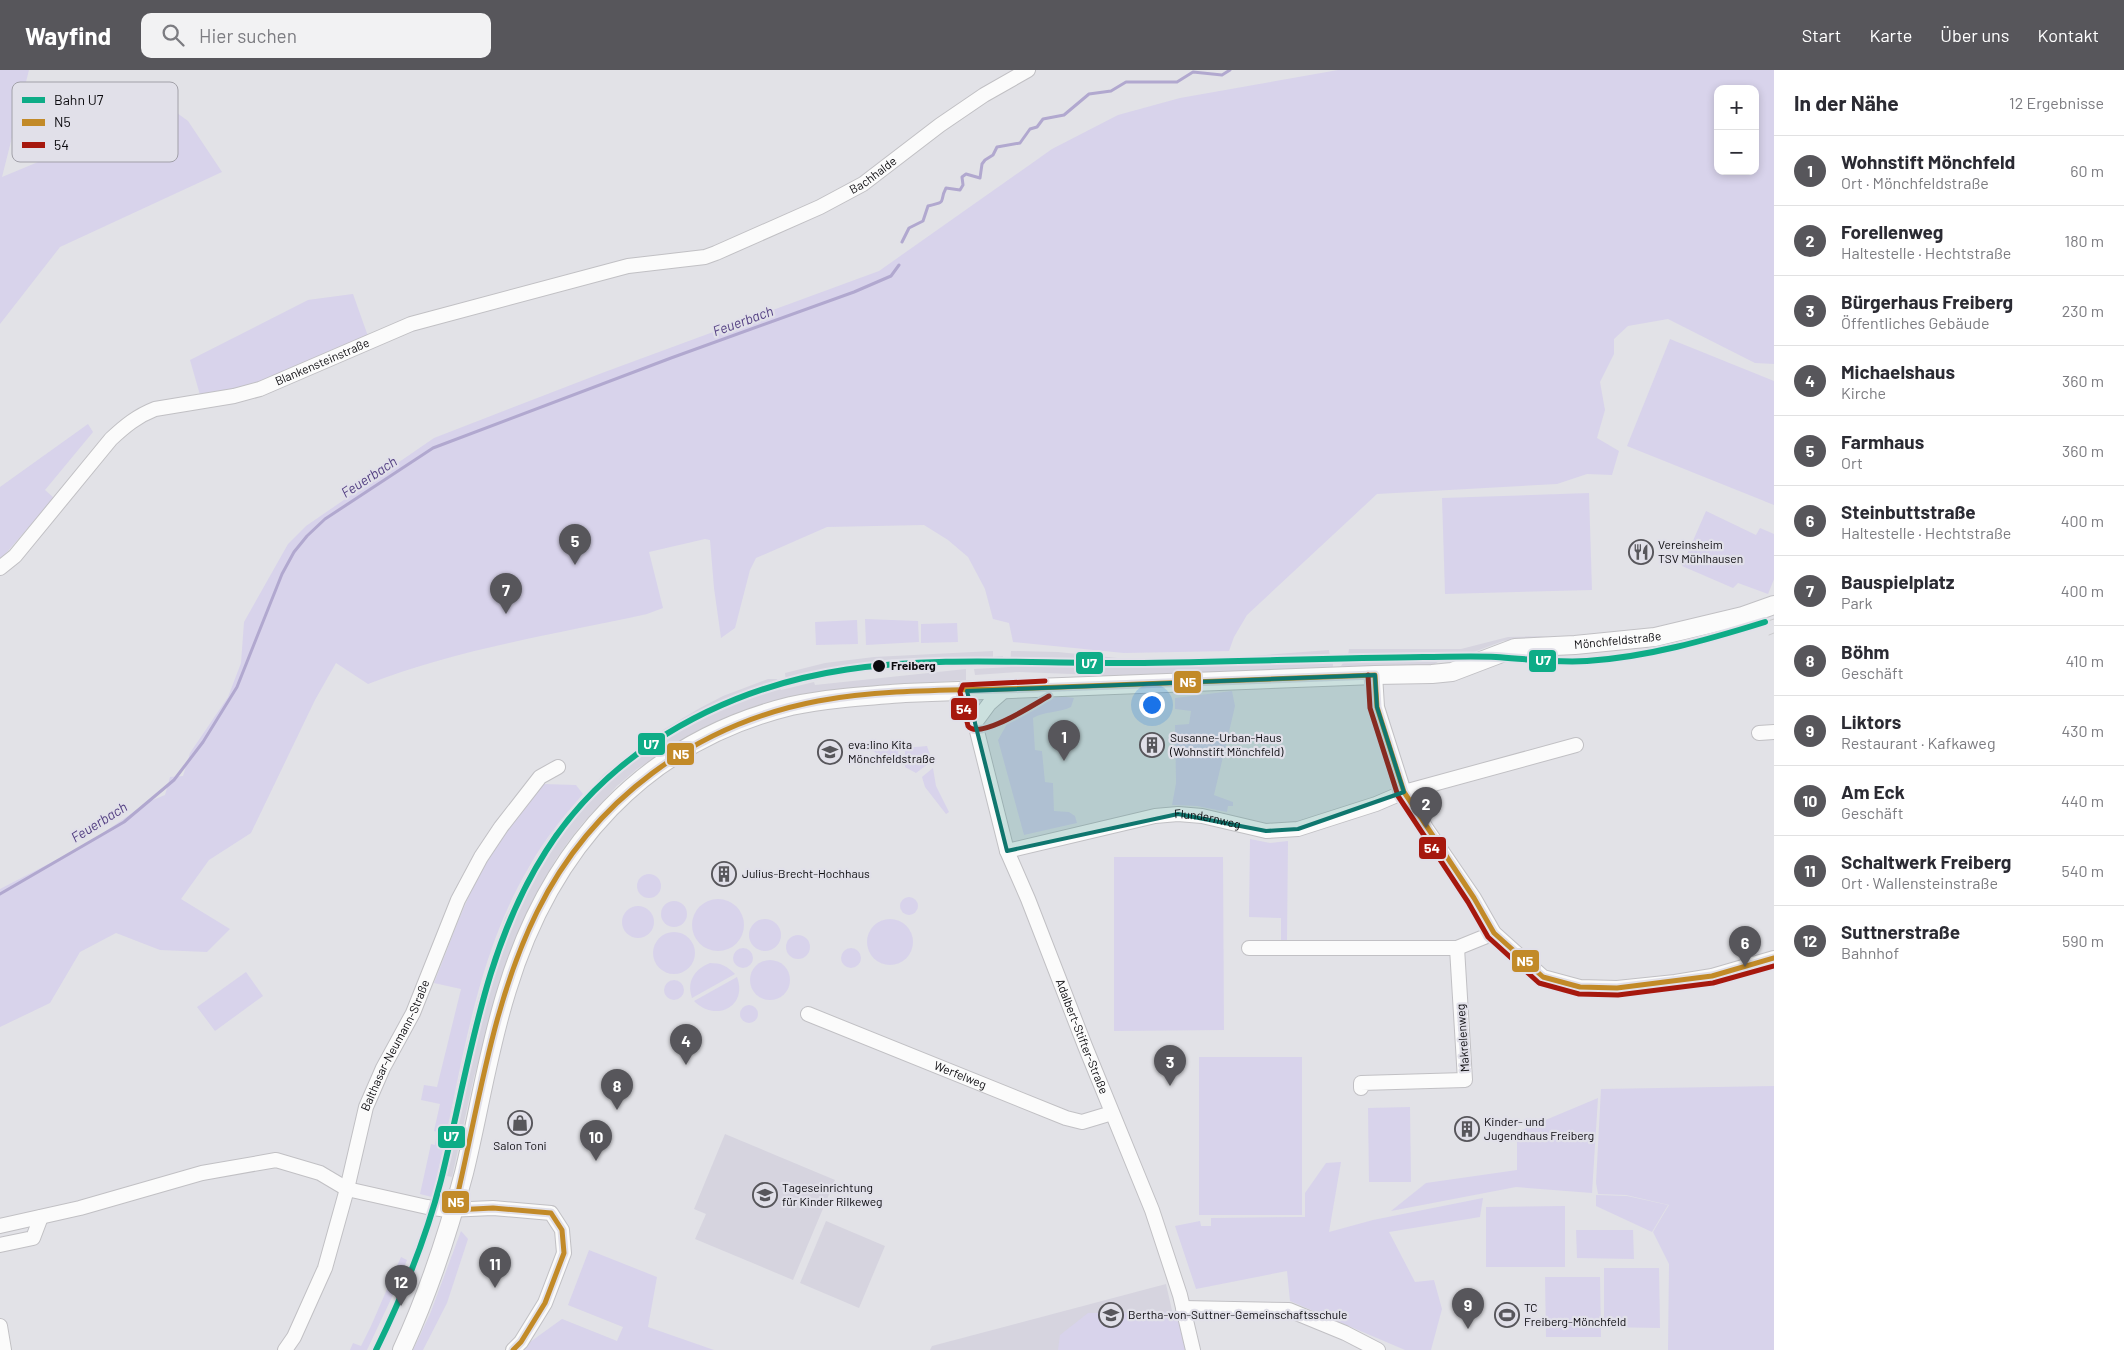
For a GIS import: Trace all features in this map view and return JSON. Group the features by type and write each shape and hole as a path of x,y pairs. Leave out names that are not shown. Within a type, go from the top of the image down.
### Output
{"main road":[{"name":"Mönchfeldstraße","path":"402,1350 418,1313 454,1210 506,990 537,911 563,865 594,824 619,798 649,773 684,749 712,734 769,712 843,698 967,691 1432,674 1452,672 1515,648 1575,645 1655,637 1743,616 1774,605"}],"street":[{"name":"Bachhalde","path":"705,257 820,207 863,184 940,125 984,95 1028,70"},
{"name":"Blankensteinstraße","path":"0,568 15,556 111,439 128,423 143,414 155,409 234,396 260,389 411,324 628,266 705,257"},
{"path":"1375,675 1377,707 1404,792 1474,898 1494,933 1543,977 1580,987 1617,988 1675,982 1717,975 1774,958"},
{"path":"975,723 988,704 1005,690"},
{"name":"Adalbert-Stifter-Straße","path":"967,691 1007,852 1028,899 1152,1210 1182,1301 1192,1350"},
{"path":"1759,733 1774,732"},
{"name":"Flundernweg","path":"1007,852 1155,816 1178,814 1202,816 1266,831 1298,829 1376,804 1404,792 1576,745"},
{"name":"Balthasar-Neumann-Straße","path":"285,1350 294,1337 325,1268 347,1189 366,1107 383,1068 413,1013 458,900 481,856 500,827 540,777 558,767"},
{"path":"1249,948 1456,948 1494,933"},
{"name":"Makrelenweg","path":"1361,1088 1361,1083 1465,1080 1456,948"},
{"name":"Werfelweg","path":"808,1014 1066,1118 1082,1122 1112,1113"},
{"path":"0,1226 80,1208 202,1173 276,1160 320,1173 347,1189 427,1207 454,1210 493,1208 551,1213 562,1230 564,1253 545,1303 521,1342 513,1350"},
{"path":"0,1245 33,1238 41,1217"},
{"path":"1182,1301 1289,1310 1345,1333 1378,1350"},
{"path":"0,1326 4,1350"}],"highlighted area":[{"path":"1375,675 1377,707 1404,792 1298,829 1266,831 1178,814 1007,851 967,691"}],"shaded area":[{"path":"0,70 29,70 26,82 12,82 12,137 2,177 38,162 178,162 178,114 188,121 222,172 60,247 0,324"},
{"path":"1338,70 1774,70 1774,364 1755,363 1668,319 1628,326 1614,339 1614,354 1600,382 1605,410 1597,438 1619,451 1612,475 1587,474 1557,484 1377,494 1247,615 1234,637 1229,651 1124,653 1013,642 1009,623 993,619 985,589 968,557 948,540 924,525 827,527 756,558 750,570 735,628 721,638 710,540 705,539 649,552 663,608 647,614 470,652 401,672 368,684 336,663 315,700 251,833 209,860 181,899 230,929 207,952 160,950 116,933 80,952 50,1003 0,1027 0,889 87,844 148,802 165,795 170,777 183,776 190,753 228,697 241,663 244,622 288,544 306,526 434,438 602,373 879,271 1052,149 1118,115 1180,98"},
{"path":"353,294 369,339 256,384 200,395 190,360 308,300"},
{"path":"1670,339 1774,381 1774,505 1627,446"},
{"path":"88,424 93,432 45,490 54,498 0,560 0,487"},
{"path":"1589,493 1592,590 1445,594 1442,498"},
{"path":"1706,511 1756,535 1760,528 1774,534 1774,579 1768,594 1738,583 1733,588 1682,566"},
{"path":"865,619 918,621 919,642 866,645"},
{"path":"857,620 858,644 816,645 815,622"},
{"path":"957,623 958,642 921,643 921,624"},
{"path":"1549,636 1503,641 1474,652 1453,653 1431,666 1352,669 1352,666 1341,666 1348,655 1349,649 1461,649 1508,637"},
{"path":"1329,650 1330,656 1337,656 1333,663 1333,670 1116,678 1097,675 1019,672 975,675 974,669 1010,667 1011,651 1058,652 1127,659 1239,657"},
{"path":"993,651 993,657 1003,656 1003,662 880,667 830,673 786,682 785,673 825,663 874,657"},
{"path":"966,669 966,680 850,688 803,695 752,709 728,718 672,746 637,769 617,786 568,842 533,900 512,950 474,1077 452,1177 438,1174 478,999 505,918 530,868 553,831 604,774 663,730 700,708 723,696 768,679 777,679 781,690 814,682 815,685"},
{"path":"1232,691 1235,706 1214,795 1233,802 1233,806 1228,806 1227,812 1197,806 1172,805 1176,783 1175,725 1189,724 1191,711 1175,709 1175,698"},
{"path":"1059,696 1074,698 1071,707 1033,718 1035,750 1042,751 1045,782 1053,783 1054,811 1069,812 1075,816 1077,823 1024,835 998,740 1008,722 1045,701"},
{"path":"866,744 898,748 899,762 883,757 865,746"},
{"path":"927,746 932,761 916,773 905,767 905,748"},
{"path":"933,768 936,786 949,812 946,814 925,787 922,777"},
{"path":"543,784 576,785 583,794 541,847 509,905 493,945 480,986 459,1071 432,1197 420,1194 431,1144 435,1145 437,1132 434,1131 440,1104 421,1100 424,1085 437,1087 461,989 434,983 472,889 488,859 514,821"},
{"path":"1250,839 1270,843 1288,841 1287,940 1281,940 1281,918 1249,917"},
{"path":"1114,857 1223,857 1224,1030 1114,1031"},
{"path":"644,874 654,874 661,881 661,891 654,898 644,898 637,891 637,881"},
{"path":"905,897 913,897 918,902 916,913 905,915 900,910 900,902"},
{"path":"718,899 728,901 736,907 742,915 744,925 742,935 736,943 728,949 718,951 708,949 700,943 694,935 692,925 694,915 700,907 708,901"},
{"path":"674,901 683,905 687,914 683,923 674,927 665,923 661,914 665,905"},
{"path":"638,906 644,907 649,911 653,916 653,928 649,933 644,937 638,938 632,937 627,933 623,928 622,922 623,916 627,911 632,907"},
{"path":"765,919 771,920 776,924 780,929 780,941 776,946 771,950 765,951 759,950 754,946 750,941 749,935 750,929 754,924 759,920"},
{"path":"890,919 903,923 909,929 913,942 909,955 903,961 890,965 877,961 871,955 867,942 871,929 877,923"},
{"path":"678,932 686,935 692,941 695,953 692,965 686,971 670,974 662,971 656,965 653,949 656,941 662,935"},
{"path":"798,935 803,936 809,942 809,952 803,958 798,959 793,958 787,952 786,947 787,942 793,936"},
{"path":"739,948 747,948 753,954 753,962 747,968 739,968 733,962 733,954"},
{"path":"851,948 858,951 861,958 858,965 851,968 844,965 841,958 844,951"},
{"path":"770,960 784,966 790,980 784,994 770,1000 756,994 750,980 756,966"},
{"path":"710,963 724,966 735,974 692,998 690,986 693,976"},
{"path":"246,972 263,996 215,1031 197,1007"},
{"path":"737,977 738,996 728,1008 712,1011 694,1001"},
{"path":"674,980 681,983 684,990 681,997 674,1000 667,997 664,990 667,983"},
{"path":"749,1005 755,1008 758,1014 755,1020 749,1023 743,1020 740,1014 743,1008"},
{"path":"1199,1057 1302,1057 1302,1215 1199,1215"},
{"path":"1774,1086 1774,1350 1668,1350 1669,1264 1653,1232 1669,1205 1626,1195 1598,1194 1596,1183 1601,1089"},
{"path":"1598,1098 1592,1193 1516,1187 1391,1211 1426,1183 1517,1170 1517,1132"},
{"path":"1410,1107 1411,1182 1369,1182 1368,1108"},
{"name":"Tageseinrichtung für Kinder Rilkeweg","path":"725,1134 835,1180 793,1280 695,1239 706,1214 694,1209"},
{"path":"1341,1162 1329,1232 1373,1220 1483,1198 1480,1217 1389,1232 1415,1282 1434,1280 1442,1309 1431,1350 1405,1350 1290,1301 1287,1271 1196,1289 1175,1226 1200,1221 1201,1226 1211,1226 1211,1218 1305,1217 1305,1193 1326,1163"},
{"path":"1596,1195 1627,1196 1668,1205 1652,1232 1596,1206"},
{"path":"1565,1206 1565,1267 1486,1267 1486,1207"},
{"path":"826,1221 885,1246 859,1308 800,1283"},
{"path":"1576,1230 1633,1230 1634,1259 1577,1258"},
{"path":"461,1231 468,1239 447,1303 423,1350 413,1350 430,1314"},
{"path":"589,1250 657,1277 648,1327 714,1350 519,1350 562,1319 617,1341 623,1327 568,1305"},
{"path":"401,1257 407,1260 367,1350 350,1350 353,1343 361,1346"},
{"path":"1604,1268 1659,1268 1660,1328 1604,1327"},
{"path":"1545,1277 1600,1277 1601,1337 1546,1337"},
{"name":"Bertha-von-Suttner-Gemeinschaftsschule","path":"1166,1284 1181,1350 930,1350 932,1346"},
{"path":"1179,1312 1187,1350 1058,1350 1060,1335 1088,1313"}],"waterway":[{"name":"Feuerbach","path":"902,242 909,228 923,221 928,206 942,201 946,188 960,190 963,185 962,177 966,174 980,178 982,164 993,155 997,147 1020,143 1030,129 1037,127 1043,119 1064,115 1089,94 1111,91 1126,82 1177,82 1193,72 1222,75 1230,70"},
{"name":"Feuerbach","path":"0,894 124,822 174,780 203,742 237,687 282,574 294,552 325,519 433,448 671,358 854,292 891,276 899,265"}],"tram line":[{"path":"1765,622 1774,619"},
{"path":"1769,635 1774,633"}],"rail line":[{"name":"U7","path":"376,1350 404,1288 428,1224 441,1180 480,1011 492,970 524,889 546,851 568,820 608,777 654,742 711,710 769,687 827,673 885,665 945,662 1131,663 1469,657 1587,661 1655,652 1765,622"}],"transit line":[{"name":"54","path":"1368,675 1370,708 1398,796 1468,902 1488,937 1539,983 1579,994 1618,995 1713,983 1774,966"},
{"name":"N5","path":"513,1350 521,1342 545,1303 564,1253 562,1230 551,1213 493,1208 454,1210 487,1059 508,984 521,947 537,912 560,872 587,835 618,802 652,773 690,748 730,728 773,712 818,701 899,692 1375,675 1377,707 1404,792 1474,898 1494,933 1543,977 1580,987 1617,988 1712,976 1774,958"},
{"name":"54","path":"1045,681 963,685 960,692 968,726 974,729 983,729 995,725 1021,713 1049,696"}],"place":[{"name":"Vereinsheim TSV Mühlhausen","path":"1641,552"},
{"name":"Farmhaus","path":"575,565"},
{"name":"Bauspielplatz","path":"506,614"},
{"name":"Freiberg","path":"879,666"},
{"name":"Susanne-Urban-Haus (Wohnstift Mönchfeld)","path":"1152,745"},
{"name":"eva:lino Kita Mönchfeldstraße","path":"830,752"},
{"name":"Wohnstift Mönchfeld","path":"1064,761"},
{"name":"Forellenweg","path":"1426,828"},
{"name":"Julius-Brecht-Hochhaus","path":"724,874"},
{"name":"Steinbuttstraße","path":"1745,967"},
{"name":"Michaelshaus","path":"686,1065"},
{"name":"Bürgerhaus Freiberg","path":"1170,1086"},
{"name":"Böhm","path":"617,1110"},
{"name":"Salon Toni","path":"520,1123"},
{"name":"Kinder- und Jugendhaus Freiberg","path":"1467,1129"},
{"name":"Am Eck","path":"596,1161"},
{"name":"Tageseinrichtung für Kinder Rilkeweg","path":"765,1195"},
{"name":"Schaltwerk Freiberg","path":"495,1288"},
{"name":"Suttnerstraße","path":"401,1306"},
{"name":"Bertha-von-Suttner-Gemeinschaftsschule","path":"1111,1315"},
{"name":"TC Freiberg-Mönchfeld","path":"1507,1315"},
{"name":"Liktors","path":"1468,1329"}]}
